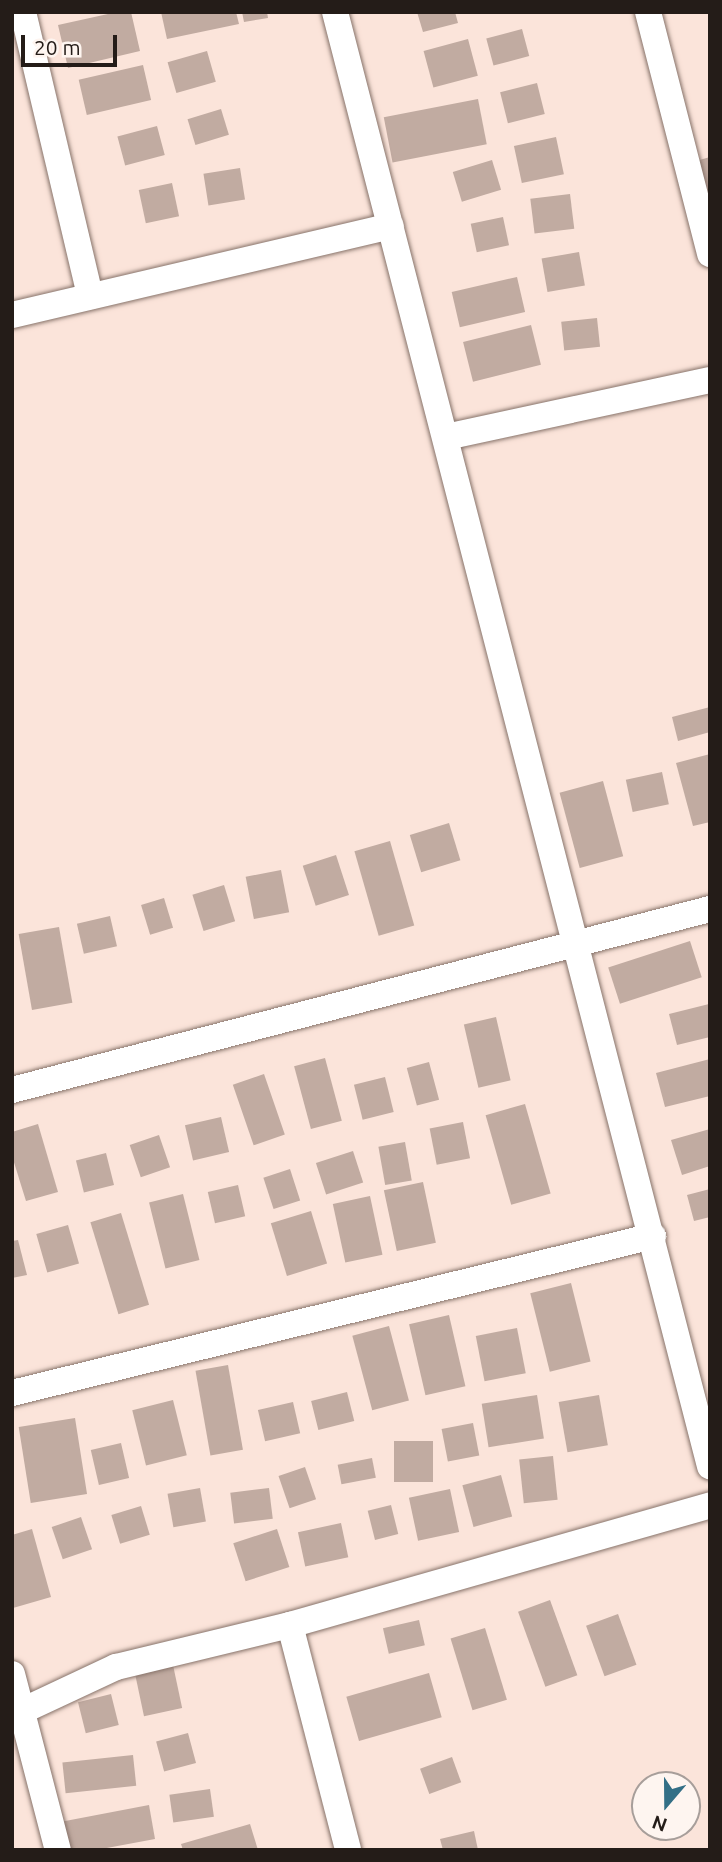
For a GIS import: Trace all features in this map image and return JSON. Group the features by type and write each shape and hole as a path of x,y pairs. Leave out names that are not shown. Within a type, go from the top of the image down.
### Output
{"street":[{"path":"23,12 90,296"},
{"path":"335,12 653,1236 710,1466"},
{"path":"649,12 710,254"},
{"path":"12,315 391,226"},
{"path":"446,437 710,380"},
{"path":"12,1090 710,909"},
{"path":"12,1393 653,1236"},
{"path":"22,1711 116,1667 290,1625 710,1505"},
{"path":"290,1625 348,1850"},
{"path":"12,1674 58,1850"}],"building":[{"path":"117,12 131,12 140,51 68,68 58,25"},
{"path":"161,12 236,12 239,24 167,39"},
{"path":"242,12 267,12 268,18 244,22"},
{"path":"417,12 455,12 458,23 423,32"},
{"path":"522,29 529,56 494,66 486,39"},
{"path":"468,39 478,76 433,88 424,51"},
{"path":"207,51 216,82 176,93 168,62"},
{"path":"143,65 151,100 87,115 79,80"},
{"path":"537,83 545,114 508,123 500,92"},
{"path":"478,99 487,144 393,162 384,117"},
{"path":"221,109 229,135 195,145 188,119"},
{"path":"157,126 165,155 125,166 117,137"},
{"path":"556,137 564,174 522,183 514,146"},
{"path":"710,157 710,211 696,161"},
{"path":"492,160 501,190 462,202 453,172"},
{"path":"240,168 245,200 208,205 203,174"},
{"path":"172,183 179,216 146,223 139,190"},
{"path":"570,194 574,229 535,234 530,199"},
{"path":"503,217 509,245 477,252 471,224"},
{"path":"579,252 585,285 547,292 542,259"},
{"path":"517,277 525,312 460,327 452,292"},
{"path":"597,318 600,347 564,351 561,322"},
{"path":"531,325 541,365 473,382 463,342"},
{"path":"710,707 710,732 678,741 672,717"},
{"path":"710,754 710,822 693,826 676,763"},
{"path":"662,772 669,804 633,812 626,780"},
{"path":"603,781 623,856 580,868 560,793"},
{"path":"449,823 460,860 421,872 410,835"},
{"path":"390,841 414,926 379,936 354,851"},
{"path":"336,855 349,895 316,906 303,866"},
{"path":"281,870 289,912 254,919 246,877"},
{"path":"224,885 235,921 204,931 192,895"},
{"path":"164,898 173,928 150,935 141,905"},
{"path":"110,916 117,946 84,954 77,924"},
{"path":"59,927 72,1003 32,1010 19,934"},
{"path":"690,941 702,977 620,1004 608,968"},
{"path":"709,1004 710,1037 677,1045 669,1014"},
{"path":"496,1017 511,1080 478,1088 464,1024"},
{"path":"325,1058 342,1121 311,1129 294,1066"},
{"path":"710,1059 710,1096 665,1107 656,1073"},
{"path":"429,1062 439,1100 417,1106 407,1068"},
{"path":"264,1074 285,1135 254,1145 233,1085"},
{"path":"385,1077 394,1112 363,1120 354,1085"},
{"path":"525,1104 551,1193 511,1205 486,1115"},
{"path":"221,1117 229,1152 193,1160 185,1125"},
{"path":"463,1122 470,1158 437,1165 430,1128"},
{"path":"38,1124 58,1192 26,1201 12,1156 12,1132"},
{"path":"710,1129 710,1166 682,1175 671,1140"},
{"path":"159,1135 170,1167 141,1177 130,1145"},
{"path":"405,1142 412,1180 385,1185 378,1147"},
{"path":"353,1151 363,1182 326,1194 316,1163"},
{"path":"106,1153 114,1185 84,1193 76,1160"},
{"path":"290,1169 300,1200 274,1209 263,1178"},
{"path":"423,1182 436,1243 397,1251 384,1190"},
{"path":"238,1185 245,1216 215,1223 208,1192"},
{"path":"710,1189 710,1217 694,1221 687,1195"},
{"path":"183,1194 199,1260 165,1268 149,1202"},
{"path":"370,1196 382,1255 345,1263 333,1204"},
{"path":"311,1211 327,1264 287,1276 271,1223"},
{"path":"121,1213 149,1305 118,1314 90,1222"},
{"path":"68,1225 79,1263 47,1273 36,1234"},
{"path":"18,1240 27,1275 12,1278 12,1241"},
{"path":"571,1283 591,1362 550,1372 530,1293"},
{"path":"449,1315 465,1386 425,1395 409,1324"},
{"path":"389,1326 409,1400 372,1410 352,1336"},
{"path":"517,1328 526,1373 485,1381 476,1336"},
{"path":"228,1365 243,1450 210,1455 196,1371"},
{"path":"347,1392 354,1421 318,1430 311,1401"},
{"path":"537,1395 544,1438 489,1447 482,1404"},
{"path":"599,1395 608,1445 567,1452 559,1402"},
{"path":"173,1400 187,1455 146,1465 132,1410"},
{"path":"293,1402 300,1433 265,1441 258,1410"},
{"path":"75,1418 87,1494 31,1503 19,1427"},
{"path":"473,1423 479,1455 448,1461 442,1429"},
{"path":"394,1441 433,1441 433,1482 394,1482"},
{"path":"121,1443 129,1478 99,1485 91,1450"},
{"path":"553,1456 558,1500 524,1503 519,1460"},
{"path":"372,1458 376,1478 341,1484 338,1465"},
{"path":"305,1467 316,1499 290,1508 279,1476"},
{"path":"501,1475 512,1517 473,1527 462,1485"},
{"path":"200,1488 206,1521 173,1527 168,1494"},
{"path":"269,1488 273,1519 234,1524 230,1493"},
{"path":"450,1489 459,1532 418,1541 409,1498"},
{"path":"391,1505 398,1534 375,1540 368,1511"},
{"path":"141,1506 150,1535 120,1544 111,1515"},
{"path":"81,1517 92,1549 63,1559 52,1527"},
{"path":"341,1523 348,1557 305,1566 298,1532"},
{"path":"32,1529 51,1597 13,1608 12,1535"},
{"path":"277,1529 289,1567 246,1581 233,1543"},
{"path":"550,1600 577,1675 545,1687 518,1612"},
{"path":"618,1614 636,1665 605,1676 586,1626"},
{"path":"419,1620 425,1645 389,1654 383,1628"},
{"path":"485,1628 507,1700 473,1710 451,1639"},
{"path":"173,1665 182,1708 144,1716 135,1673"},
{"path":"429,1673 442,1717 359,1741 346,1697"},
{"path":"111,1694 119,1725 86,1733 78,1702"},
{"path":"188,1733 196,1763 164,1771 156,1742"},
{"path":"133,1755 136,1786 66,1793 62,1762"},
{"path":"452,1757 461,1782 429,1794 420,1769"},
{"path":"210,1789 214,1817 173,1822 169,1795"},
{"path":"149,1805 155,1839 96,1850 65,1850 60,1822"},
{"path":"250,1824 258,1850 183,1850 181,1844"},
{"path":"474,1831 478,1850 443,1850 440,1839"}]}
